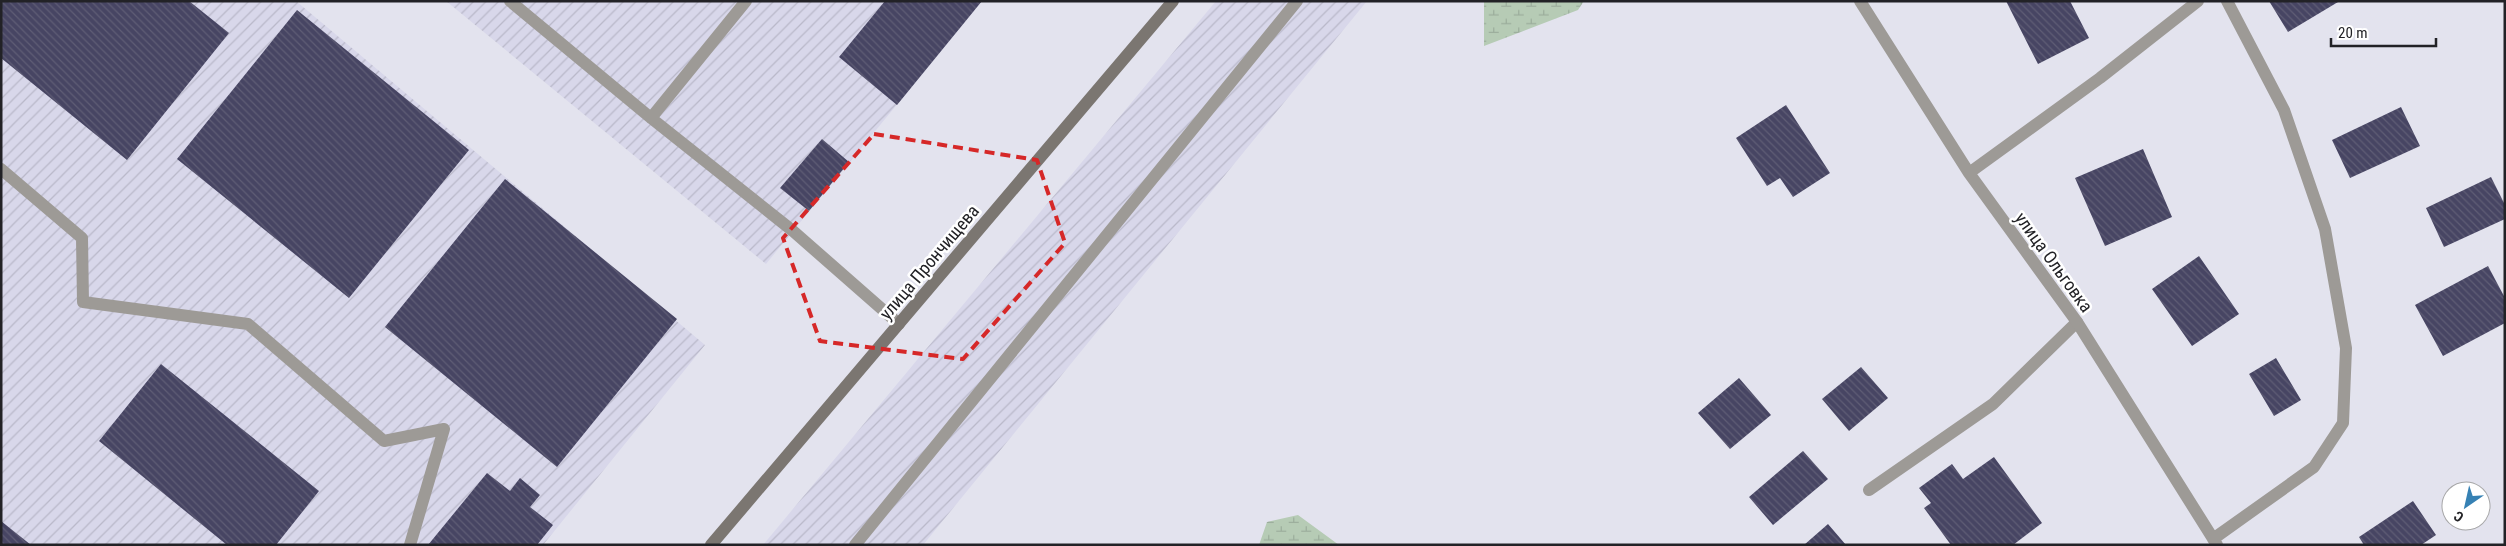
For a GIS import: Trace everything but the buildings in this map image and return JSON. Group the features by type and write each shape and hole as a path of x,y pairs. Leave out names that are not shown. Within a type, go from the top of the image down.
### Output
{"street":[{"path":"510,1 651,118 793,231 899,324"},
{"path":"651,118 746,1"},
{"name":"улица Прончищева","path":"712,545 1173,1"},
{"path":"855,545 1297,1"},
{"name":"улица Ольговка","path":"1860,1 1969,174 2077,322 2215,542"},
{"path":"1969,174 2100,78 2198,1"},
{"path":"2215,542 2314,467 2343,423 2346,348 2325,229 2284,110 2227,1"},
{"path":"1,169 82,238 83,302 248,324 384,441 444,429 410,545"},
{"path":"1869,490 1993,404 2077,322"}],"highlighted area":[{"path":"874,134 1037,160 1065,243 963,359 820,341 783,238"}],"shaded area":[{"path":"1,1 296,1 705,345 543,545 1,545"},
{"path":"446,1 982,1 766,264"},
{"path":"1216,1 1367,1 923,545 763,545"}],"green space":[{"path":"1484,1 1584,1 1578,10 1484,46"},
{"path":"1298,515 1339,545 1259,545 1267,522"}]}
